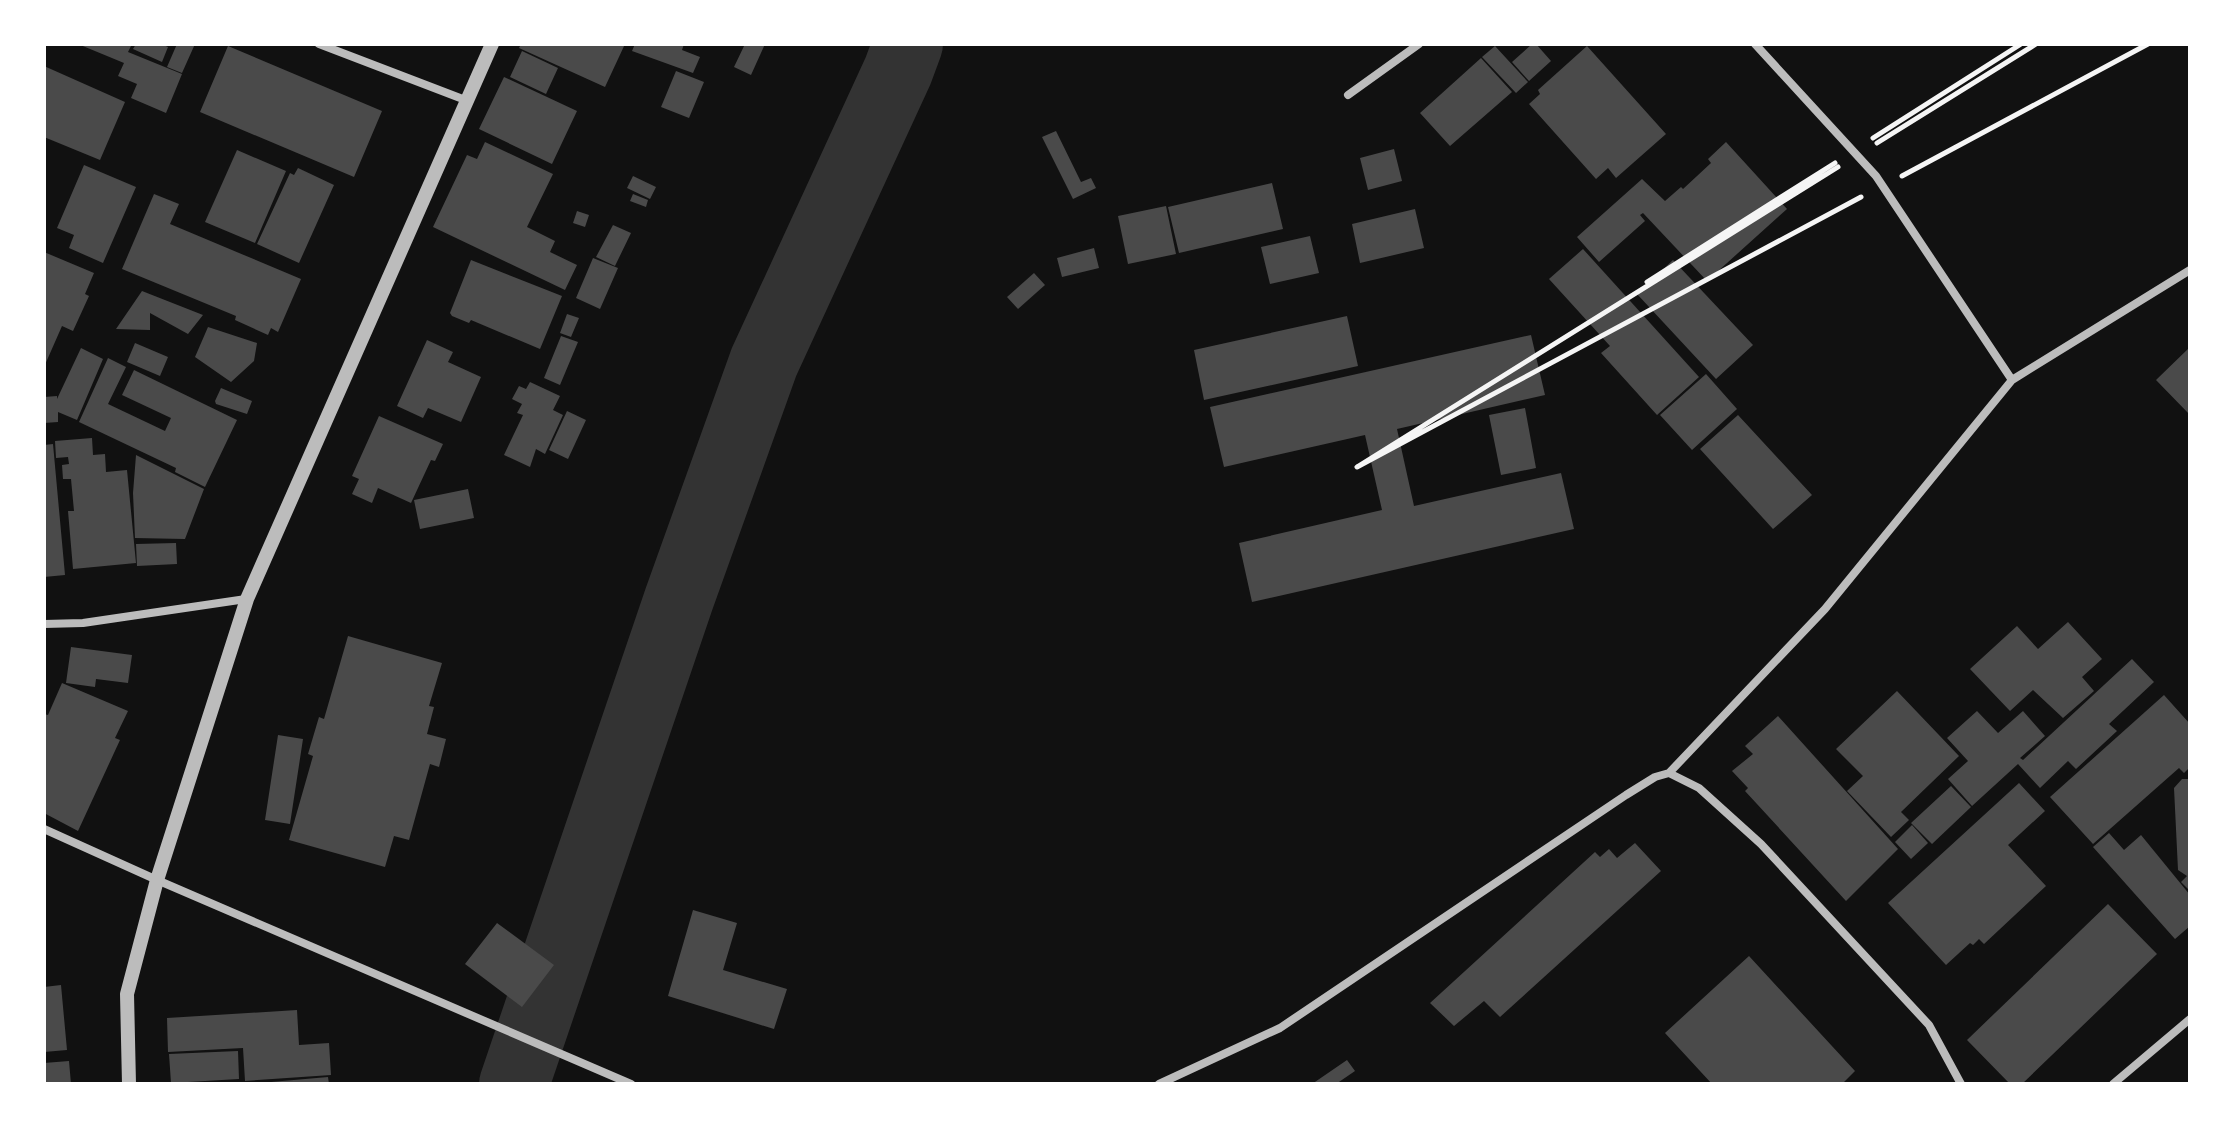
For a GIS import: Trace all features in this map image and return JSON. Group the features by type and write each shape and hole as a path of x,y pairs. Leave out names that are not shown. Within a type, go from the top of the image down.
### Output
{"street":[{"path":"319,44 468,101"},
{"path":"129,1084 127,994 157,880 247,599 492,44"},
{"path":"1348,95 1419,44"},
{"path":"1755,44 1876,176 2012,380"},
{"path":"1159,1084 1280,1028 1626,795 1655,777 1669,773 1825,609 2012,380 2190,270"},
{"path":"44,624 83,623 247,599"},
{"path":"1669,773 1699,788 1761,844 1929,1025 1961,1084"},
{"path":"44,829 631,1084"},
{"path":"2113,1084 2190,1019"}],"path":[{"path":"1862,145 2021,44"},
{"path":"1873,145 2036,44"},
{"path":"1898,178 2148,44"},
{"path":"1357,467 1835,162"},
{"path":"1357,467 1846,162"},
{"path":"1357,467 1870,192"}],"building":[{"path":"78,44 132,44 128,52 182,74 166,113 131,98 137,84 118,76 124,63"},
{"path":"136,44 168,47 162,62 133,49"},
{"path":"177,44 195,44 182,73 167,67"},
{"path":"521,44 625,44 605,87 519,48"},
{"path":"635,44 684,44 682,50 700,57 693,73 632,51"},
{"path":"745,44 765,44 751,75 734,67"},
{"path":"1536,44 1551,61 1529,81 1512,62"},
{"path":"228,46 382,111 354,177 200,112"},
{"path":"1495,46 1528,82 1516,93 1482,57"},
{"path":"1587,46 1666,134 1616,178 1608,168 1596,179 1529,104 1540,94 1538,90"},
{"path":"522,51 558,68 546,94 510,77"},
{"path":"1481,58 1512,92 1450,146 1420,113"},
{"path":"44,66 125,102 100,160 44,137"},
{"path":"676,71 704,82 689,118 661,107"},
{"path":"504,77 577,111 552,164 479,129"},
{"path":"1056,131 1081,182 1091,178 1096,188 1073,199 1042,137"},
{"path":"485,142 553,174 527,227 555,241 550,252 577,265 565,290 433,227 467,155 477,159"},
{"path":"1726,142 1787,209 1707,281 1643,213 1640,215 1645,221 1599,262 1577,237 1642,179 1665,201 1711,163 1708,159"},
{"path":"1394,149 1402,181 1368,190 1360,158"},
{"path":"237,150 286,171 255,243 205,222"},
{"path":"84,165 136,187 103,263 69,248 74,235 57,228"},
{"path":"298,168 334,185 299,263 257,244 290,173 294,175"},
{"path":"633,176 656,187 650,199 627,188"},
{"path":"1272,183 1283,229 1179,253 1168,207"},
{"path":"154,194 179,204 170,224 301,279 278,332 271,328 268,335 235,320 236,316 122,269"},
{"path":"633,194 648,200 646,207 630,201"},
{"path":"1166,206 1176,254 1128,264 1118,216"},
{"path":"1415,209 1424,248 1360,263 1352,224"},
{"path":"577,211 589,215 585,227 573,223"},
{"path":"613,225 631,233 615,266 596,257"},
{"path":"1310,236 1319,273 1270,284 1261,247"},
{"path":"1094,248 1099,268 1062,277 1057,258"},
{"path":"1583,249 1699,377 1657,415 1601,353 1610,346 1549,279"},
{"path":"44,252 94,273 85,294 89,296 73,331 62,326 44,367"},
{"path":"593,258 618,268 600,309 576,298"},
{"path":"471,260 562,296 540,349 471,320 469,323 452,316 450,313"},
{"path":"1673,260 1753,345 1716,379 1637,294"},
{"path":"1034,273 1045,285 1018,309 1007,297"},
{"path":"142,291 203,315 188,334 150,313 150,330 116,329"},
{"path":"567,314 579,318 571,337 560,333"},
{"path":"1347,316 1358,366 1204,400 1194,350"},
{"path":"208,327 257,343 254,361 231,382 195,357"},
{"path":"1531,335 1545,395 1397,429 1414,506 1561,473 1574,529 1252,602 1239,543 1382,510 1365,435 1224,467 1210,407"},
{"path":"561,336 578,342 560,385 544,378"},
{"path":"427,340 453,352 448,362 481,377 461,422 428,408 423,418 397,406"},
{"path":"135,343 168,357 160,376 127,362"},
{"path":"2190,347 2190,415 2156,380"},
{"path":"81,348 103,359 77,420 58,412 58,422 44,423 44,397 57,396 57,399"},
{"path":"108,358 126,367 108,404 165,431 171,418 122,395 134,370 237,420 205,487 175,472 176,468 79,422"},
{"path":"1706,374 1737,409 1692,450 1660,415"},
{"path":"530,382 560,396 553,410 563,415 545,454 536,449 530,467 504,455 523,415 517,413 522,404 512,399 519,386 526,389"},
{"path":"221,388 252,401 247,414 216,404"},
{"path":"1525,408 1536,468 1501,475 1489,415"},
{"path":"567,411 586,420 568,459 549,450"},
{"path":"1738,415 1812,495 1773,529 1700,449"},
{"path":"379,416 443,444 435,461 431,460 411,503 378,488 372,503 352,494 359,479 352,476"},
{"path":"92,438 93,455 105,454 106,472 127,470 136,563 73,569 68,511 74,511 71,479 63,479 62,465 69,464 68,457 56,458 55,441"},
{"path":"53,444 65,575 44,577 44,445"},
{"path":"136,455 204,489 185,539 135,538 133,493"},
{"path":"468,489 474,518 420,529 414,500"},
{"path":"176,543 177,564 137,566 136,544"},
{"path":"2068,622 2102,659 2082,677 2094,691 2063,718 2033,690 2010,711 1970,669 2017,626 2038,649"},
{"path":"348,636 442,663 429,706 434,707 427,734 446,739 439,767 430,764 409,840 394,836 385,867 289,840 313,756 308,754 319,717 324,719"},
{"path":"71,647 132,655 128,683 96,679 95,687 66,683"},
{"path":"2132,659 2154,682 2109,724 2117,731 2076,769 2068,761 2040,788 2018,764 1972,806 1948,779 1968,761 1947,738 1977,711 1998,733 2023,711 2045,736 2020,758 2023,760"},
{"path":"62,683 128,711 115,738 120,740 78,831 44,813 44,714 48,715"},
{"path":"1897,691 1959,756 1901,812 1909,820 1891,837 1847,791 1863,776 1836,749"},
{"path":"2164,695 2190,724 2190,767 2184,773 2179,768 2093,844 2050,797"},
{"path":"1778,716 1898,849 1846,901 1745,791 1748,788 1732,771 1753,754 1745,746"},
{"path":"278,735 303,739 290,824 265,820"},
{"path":"2182,779 2190,779 2190,891 2181,882 2187,876 2178,870 2174,788"},
{"path":"2019,783 2045,811 2008,845 2046,886 1984,944 1979,939 1973,945 1970,943 1946,965 1888,903"},
{"path":"1951,786 1971,807 1932,844 1911,823"},
{"path":"1912,825 1928,843 1911,859 1895,842"},
{"path":"2109,833 2124,850 2141,835 2190,895 2190,926 2175,939 2093,847"},
{"path":"1635,843 1661,871 1500,1017 1484,1001 1454,1026 1430,1003 1595,852 1600,857 1609,849 1617,858"},
{"path":"2108,904 2157,954 2022,1084 2010,1084 1967,1040"},
{"path":"693,910 737,923 723,970 787,989 774,1029 668,996"},
{"path":"497,923 554,965 522,1007 465,964"},
{"path":"1749,956 1855,1071 1842,1084 1712,1084 1665,1033"},
{"path":"61,985 67,1050 44,1052 44,987"},
{"path":"297,1010 299,1045 329,1043 331,1075 245,1081 243,1048 168,1052 167,1018"},
{"path":"238,1051 239,1079 171,1083 169,1054"},
{"path":"1347,1060 1355,1071 1336,1084 1312,1084"},
{"path":"69,1061 71,1084 44,1084 44,1063"},
{"path":"328,1077 329,1084 271,1084 271,1082"}],"waterway":[{"path":"514,1084 679,599 764,362 908,44"}]}
